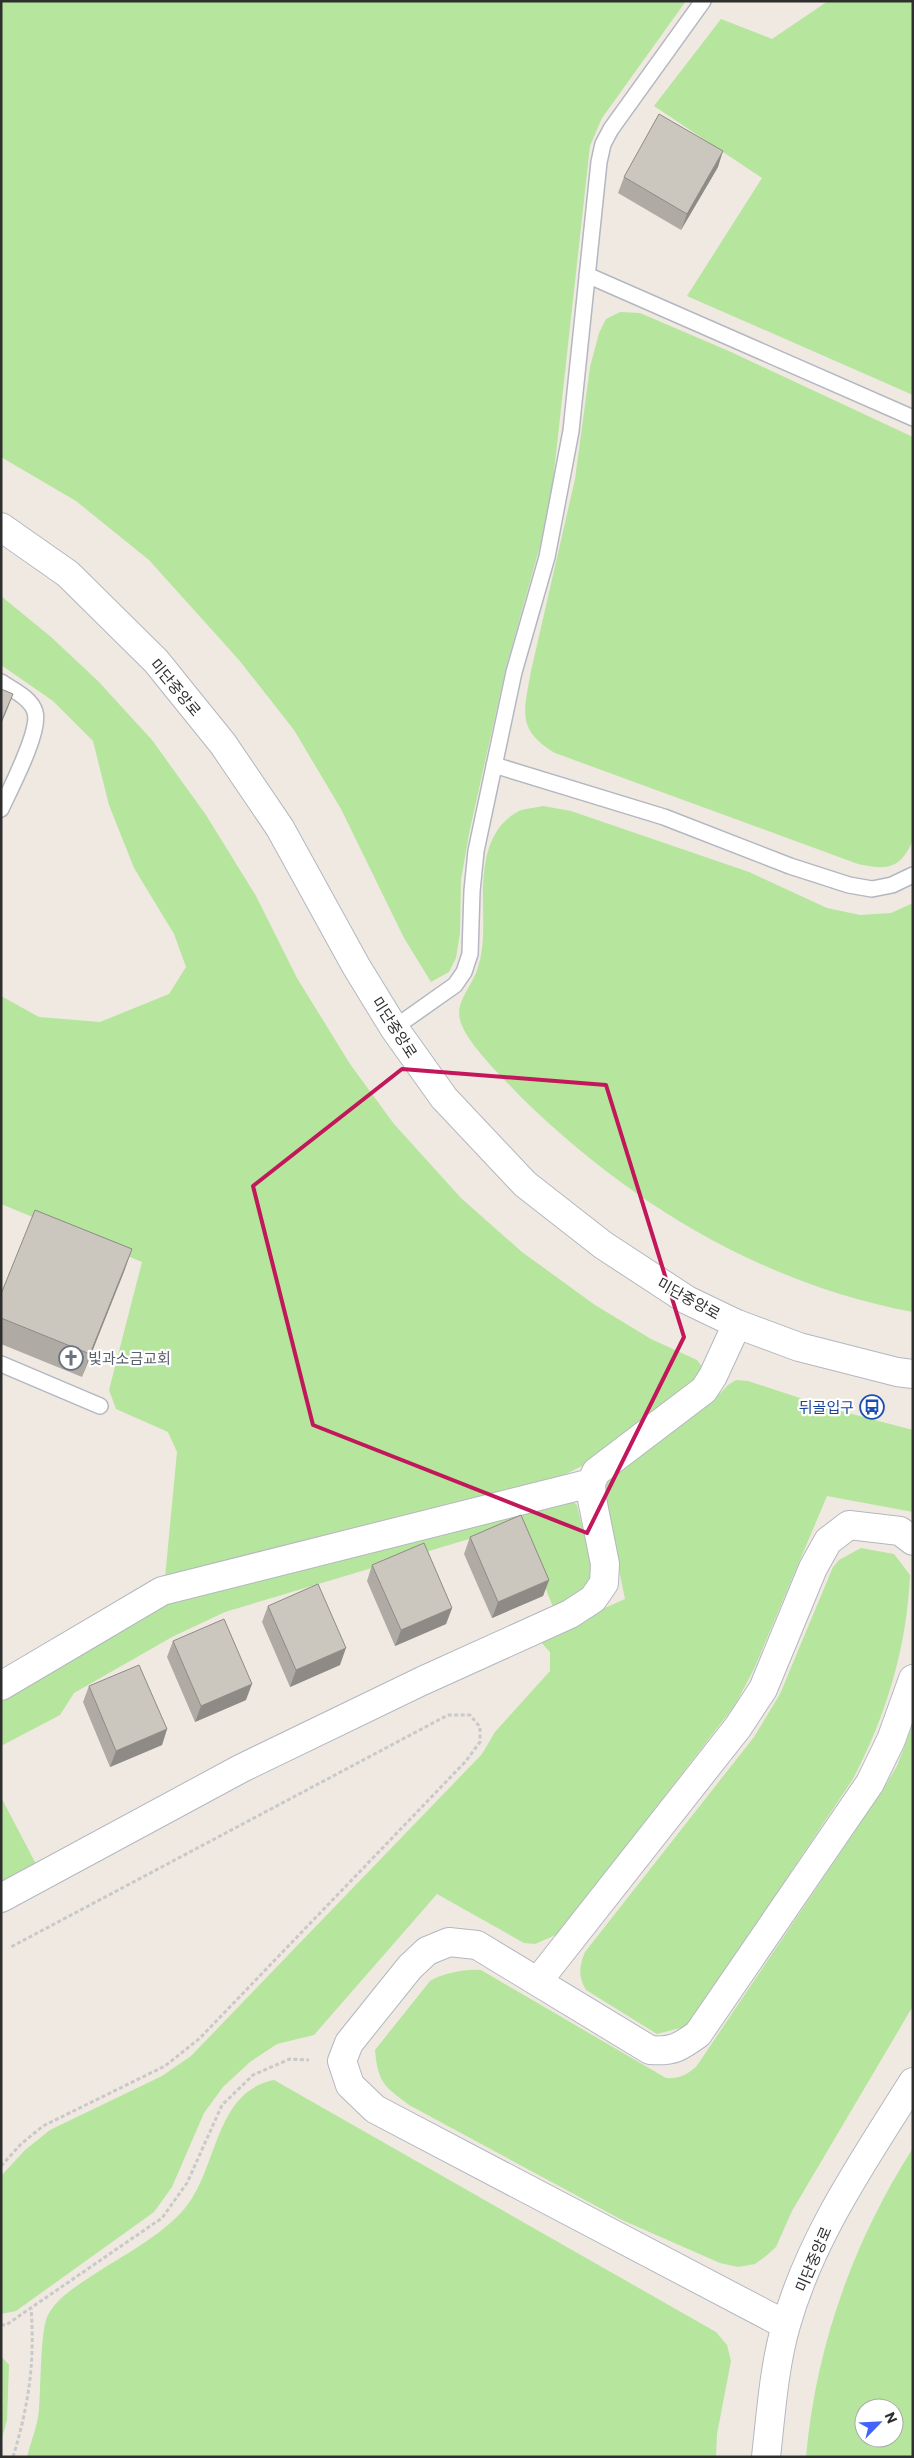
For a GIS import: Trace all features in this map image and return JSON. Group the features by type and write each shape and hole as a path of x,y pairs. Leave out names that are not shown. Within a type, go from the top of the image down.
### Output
{"street":[{"name":"미단중앙로","path":"1,527 68,574 156,661 223,744 280,828 356,966 394,1028 444,1098 525,1184 603,1245 687,1300 737,1324 799,1347 897,1372 913,1374"},
{"path":"1,1898 242,1768 422,1681 570,1614 593,1600 604,1583 605,1564 591,1484 596,1472 704,1390 714,1376 737,1324"},
{"path":"1,1686 162,1591 591,1484"},
{"path":"538,1981 738,1726 762,1689 813,1568 828,1541 849,1525 900,1531 913,1541"},
{"path":"786,2325 375,2109 350,2085 342,2061 349,2043 410,1967 427,1951 449,1942 477,1945 650,2050 666,2051 681,2046 698,2034 870,1783 891,1740 913,1679"},
{"name":"미단중앙로","path":"766,2457 774,2393 786,2325 820,2239 843,2196 913,2082"}],"lane":[{"path":"394,1028 455,985 464,972 470,954 472,891 476,851 514,672 547,557 561,492 571,431 603,144 611,129 703,1"},
{"path":"587,275 913,418"},
{"path":"1,682 27,699 35,712 36,728 1,809"},
{"path":"494,765 664,817 790,866 849,884 872,889 892,885 913,875"},
{"path":"1,1364 100,1406"}],"path":[{"path":"1,2166 21,2144 43,2126 165,2066 200,2038 466,1761 480,1742 480,1727 470,1715 448,1715 9,1948"},
{"path":"1,2325 6,2325 162,2218 187,2183 222,2105 253,2075 290,2059 342,2061"},
{"path":"14,2457 32,2379 34,2343 31,2307"}],"highlighted area":[{"path":"402,1069 606,1085 684,1337 587,1533 313,1425 253,1186"}],"green space":[{"path":"1,1 686,1 602,118 590,146 553,481 540,546 506,667 469,834 461,880 460,933 456,958 449,972 431,982 404,938 341,809 294,730 239,660 149,560 76,501 1,457"},
{"path":"828,1 913,1 913,395 687,296 762,178 654,106 721,19 772,39"},
{"path":"620,312 640,313 731,352 913,437 913,840 903,857 892,866 877,867 858,864 555,753 542,745 528,727 525,708 528,685 575,479 590,367 599,333 606,319"},
{"path":"1,596 51,637 98,681 152,740 206,815 256,896 297,978 350,1064 394,1124 461,1198 522,1252 595,1305 651,1339 697,1360 703,1368 697,1380 586,1464 564,1475 530,1486 165,1578 177,1452 168,1432 116,1409 109,1390 142,1262 1,1204 1,996 39,1017 100,1022 169,994 186,967 174,934 134,868 109,805 93,741 53,701 1,665"},
{"path":"543,806 571,811 749,872 827,908 860,915 891,913 913,903 913,1312 858,1299 804,1282 752,1260 702,1234 654,1205 608,1172 564,1136 522,1098 472,1042 465,1032 459,1016 462,1002 476,974 482,951 484,874 489,849 499,827 508,818 519,811"},
{"path":"736,1380 748,1381 833,1409 913,1430 913,1512 827,1496 754,1669 735,1705 558,1934 535,1944 524,1943 437,1894 314,2035 277,2044 250,2062 223,2087 204,2113 172,2187 154,2212 16,2311 1,2314 1,2176 25,2150 50,2130 162,2076 191,2056 482,1754 495,1732 550,1671 550,1652 537,1638 625,1599 604,1498 605,1488 609,1480 613,1475 711,1403 728,1385"},
{"path":"572,1500 577,1505 593,1572 591,1579 578,1595 554,1609 519,1524 225,1612 172,1637 74,1693 60,1715 1,1746 1,1698 157,1605"},
{"path":"861,1548 894,1554 910,1575 904,1628 893,1680 885,1706 865,1755 853,1779 690,2023 684,2027 657,2034 586,1990 580,1971 585,1952 754,1737 780,1694 833,1567 839,1560"},
{"path":"913,1724 913,2006 792,2211 776,2247 755,2264 738,2267 720,2263 622,2220 409,2105 384,2083 378,2070 375,2050 430,1981 448,1974 475,1970 481,1970 666,2078 679,2077 689,2072 696,2067 882,1791 897,1766"},
{"path":"1,1797 37,1866 1,1886"},
{"path":"274,2080 716,2332 727,2345 731,2361 717,2434 716,2457 27,2457 38,2415 41,2360 45,2323 48,2315 61,2298 72,2289 140,2246 176,2218 196,2192 228,2115 239,2100 254,2087"},
{"path":"913,2148 913,2457 806,2457 818,2375 828,2335 855,2258 872,2220"},
{"path":"1,2356 9,2365 7,2420 1,2442"}],"building":[{"path":"659,114 723,151 687,214 624,177"},
{"path":"1,689 13,694 1,722"},
{"path":"35,1210 132,1249 90,1354 1,1318 1,1294"},
{"path":"521,1515 549,1580 498,1602 470,1537"},
{"path":"424,1543 452,1608 401,1630 372,1565"},
{"path":"318,1584 346,1648 296,1670 268,1606"},
{"path":"224,1619 252,1684 201,1706 173,1641"},
{"path":"139,1665 167,1729 116,1751 89,1686"}],"place":[{"name":"빛과소금교회","path":"71,1358"},
{"name":"뒤골입구","path":"872,1407"}]}
